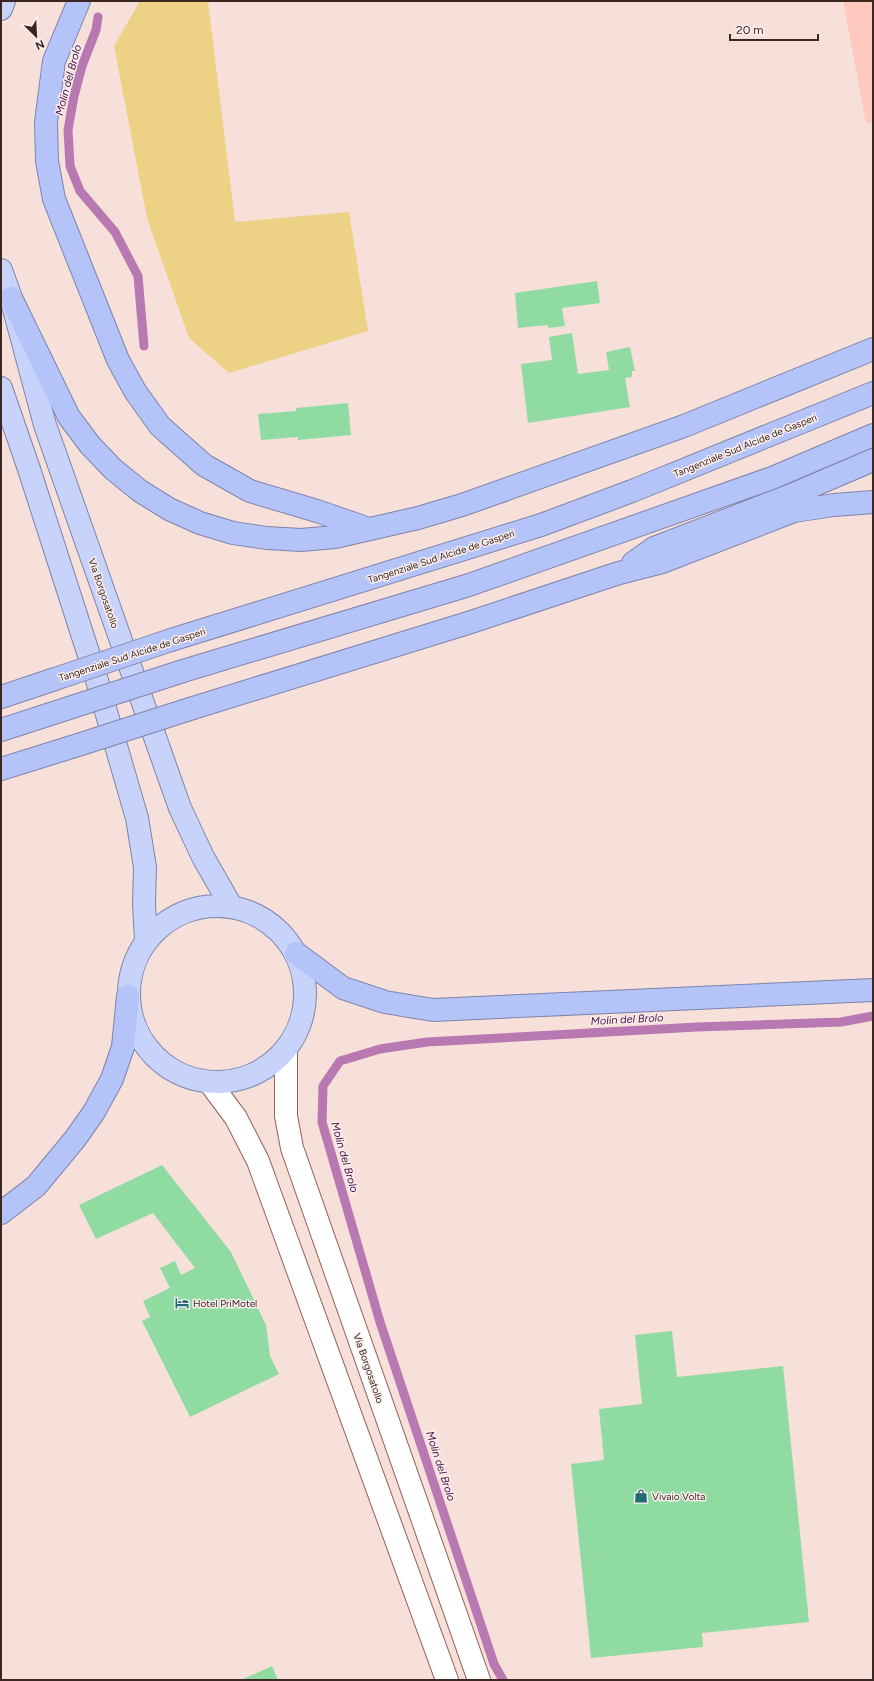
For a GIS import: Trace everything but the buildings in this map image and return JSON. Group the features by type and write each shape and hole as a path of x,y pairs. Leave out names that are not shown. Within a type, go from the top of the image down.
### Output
{"highway":[{"path":"79,1 54,61 46,122 47,161 54,199 118,360 135,392 160,426 204,465 250,492 317,510 369,529"},
{"path":"10,298 69,417 90,444 113,469 140,491 169,509 200,523 233,533 260,537 301,540 335,537 462,505 677,429 873,349"},
{"name":"Tangenziale Sud Alcide de Gasperi","path":"1,697 171,640 541,525 640,488 873,393"},
{"path":"1,730 183,671 469,585 772,478 873,435"},
{"path":"619,573 654,548 789,496 873,460"},
{"path":"1,769 468,623 619,573 662,562 794,511 834,505 873,502"},
{"path":"296,953 343,988 385,1002 432,1010 873,990"},
{"path":"1,1213 36,1186 75,1139 94,1112 112,1079 123,1047 128,996"}],"main road":[{"path":"1,9 4,1"},
{"name":"Via Borgosatollo","path":"1,270 45,425 180,808 203,857 231,906"},
{"name":"Via Borgosatollo","path":"1,388 29,469 96,677 138,818 145,867 144,904 146,940"},
{"name":"Via Borgosatollo","path":"208,906 231,906 258,915 280,931 296,953 304,977 306,1003 299,1028 286,1051 270,1065 252,1076 231,1082 210,1083 178,1074 152,1055 135,1028 128,996 130,976 134,964 146,940 163,923 184,911 208,906"},
{"name":"Via Borgosatollo","path":"286,1051 286,1116 292,1148 479,1680"},
{"path":"210,1083 236,1118 258,1161 447,1680"}],"shaded area":[{"path":"140,1 208,1 235,222 349,212 368,331 229,373 189,338 147,218 114,46"},
{"path":"843,1 873,1 873,122 866,123"}],"waterway":[{"name":"Molin del Brolo","path":"98,17 96,30 82,66 74,96 68,130 70,166 80,191 115,232 138,276 144,346"},
{"name":"Molin del Brolo","path":"503,1680 494,1664 380,1322 322,1122 323,1086 340,1061 380,1049 427,1042 697,1027 841,1022 873,1016"}],"place":[{"name":"Hotel PriMotel","path":"182,1303"},
{"name":"Vivaio Volta","path":"641,1496"}]}
